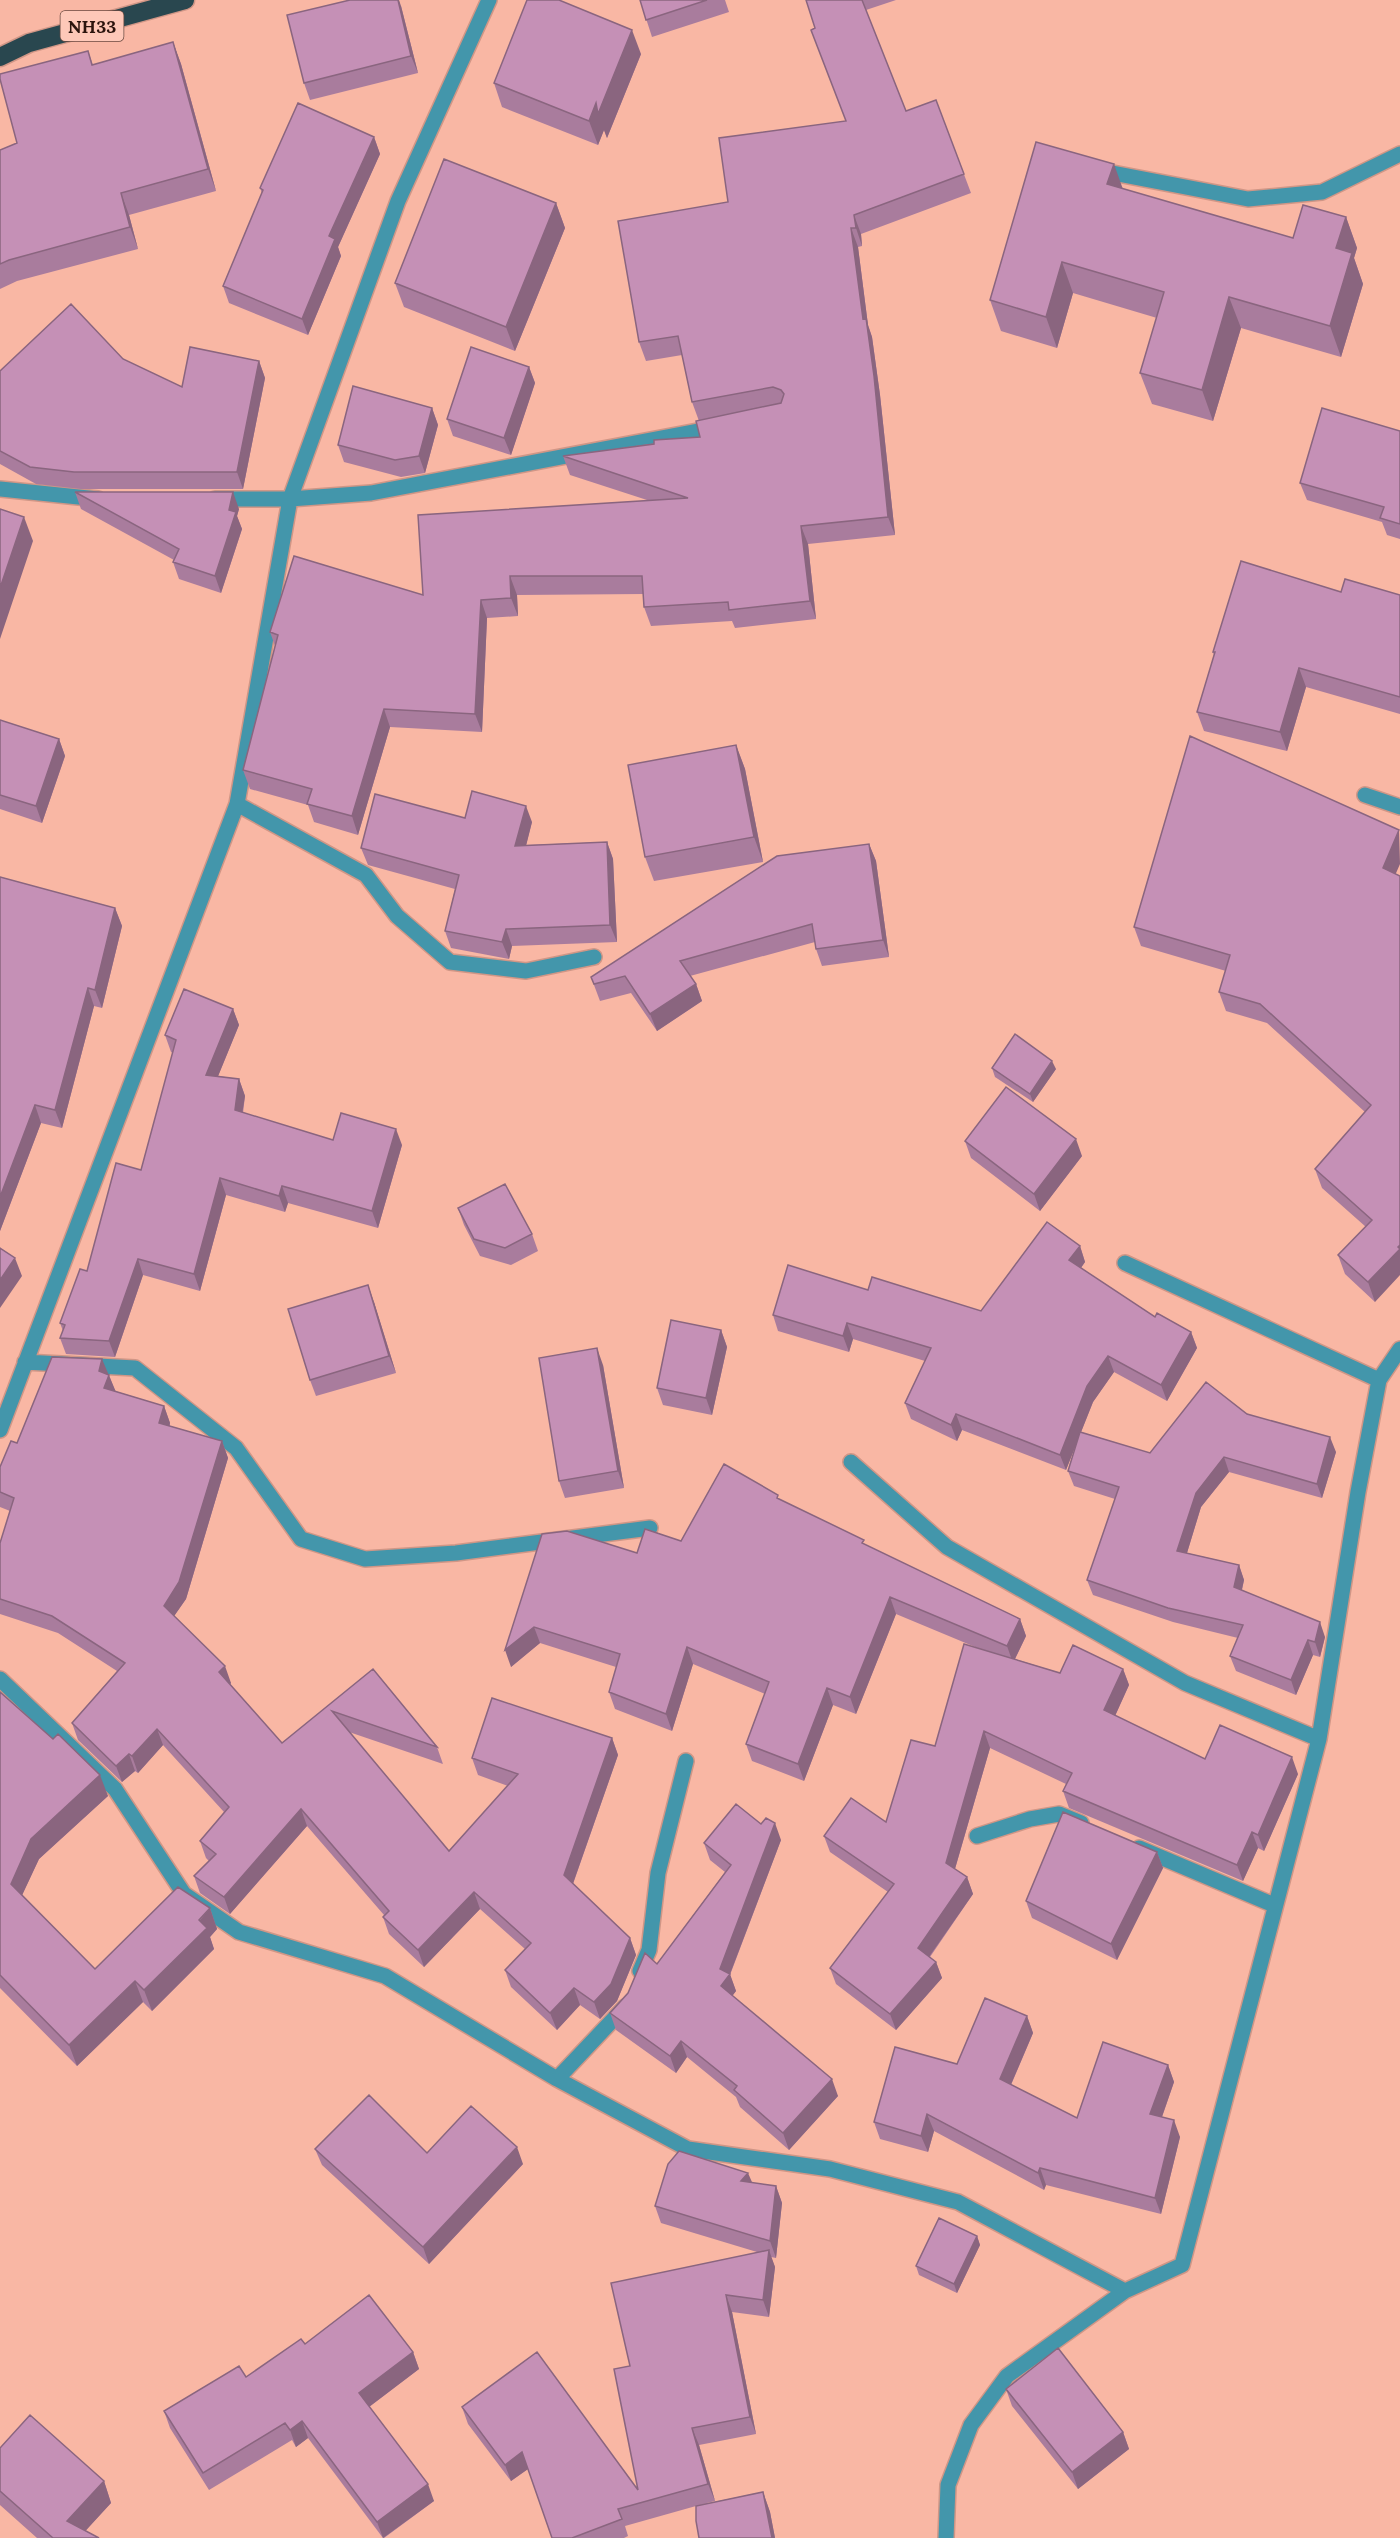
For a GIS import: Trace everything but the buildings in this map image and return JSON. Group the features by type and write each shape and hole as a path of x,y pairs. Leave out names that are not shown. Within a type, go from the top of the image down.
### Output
{"highway":[{"name":"NH33","path":"0,57 28,44 185,0"}],"street":[{"path":"0,1430 4,1405 25,1362 237,804 290,500 398,201 489,0"},
{"path":"1089,168 1248,200 1322,192 1400,154"},
{"path":"197,499 290,500 371,493 735,424"},
{"path":"0,489 81,499 116,499"},
{"path":"1365,795 1400,807"},
{"path":"237,804 366,875 397,916 450,962 526,971 594,957"},
{"path":"1125,1263 1379,1380"},
{"path":"946,2538 948,2485 970,2425 1007,2376 1125,2291 1182,2265 1319,1739 1358,1492 1379,1380 1400,1349"},
{"path":"25,1362 135,1368 236,1448 301,1539 364,1559 456,1553 650,1528"},
{"path":"851,1462 946,1547 1185,1683 1319,1739"},
{"path":"0,1679 115,1789 184,1894 239,1932 385,1976 557,2079 688,2150 830,2169 958,2202 1125,2291"},
{"path":"557,2079 625,2006 649,1950 658,1873 686,1761"},
{"path":"977,1836 1030,1819 1059,1814 1091,1828"},
{"path":"1124,1841 1274,1905"}]}
